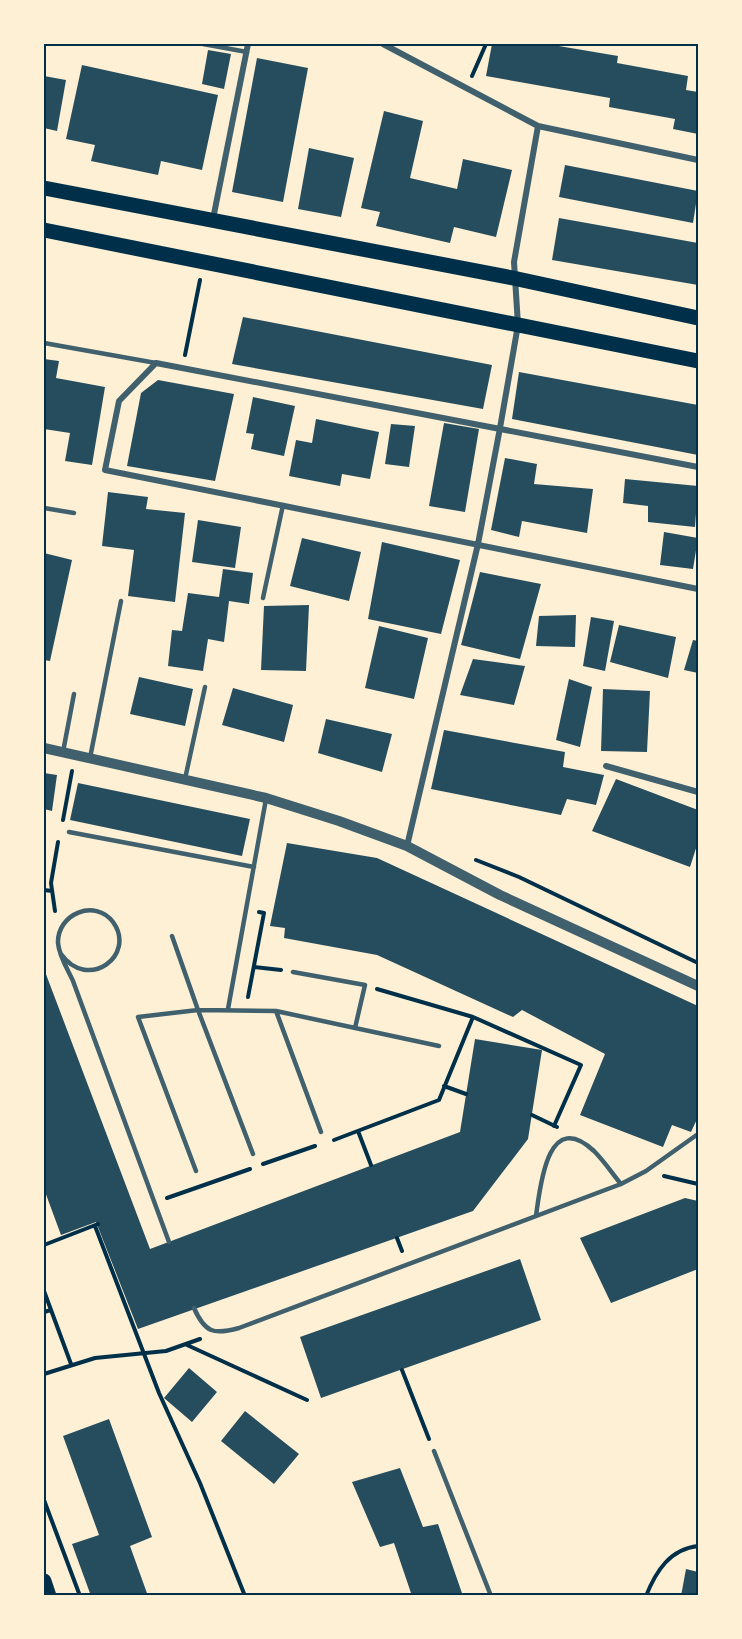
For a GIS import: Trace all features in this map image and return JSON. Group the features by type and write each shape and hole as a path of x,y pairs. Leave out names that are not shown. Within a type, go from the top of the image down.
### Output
{"main road":[{"path":"44,188 513,278 699,318"},
{"path":"44,230 699,361"},
{"path":"44,1581 49,1596"}],"street":[{"path":"213,220 248,44"},
{"path":"383,44 538,126 699,160"},
{"path":"408,846 478,544 500,428 518,325 513,278 514,262 538,126"},
{"path":"699,467 156,363 119,400 105,470 699,589"},
{"path":"44,748 266,798 408,846 500,895 699,986"},
{"path":"606,766 699,792"}],"lane":[{"path":"203,44 247,52"},
{"path":"44,343 156,363"},
{"path":"264,598 283,505"},
{"path":"44,508 74,513"},
{"path":"90,758 121,601"},
{"path":"185,779 205,687"},
{"path":"63,752 74,694"},
{"path":"228,1009 266,798"},
{"path":"69,832 254,867"},
{"path":"61,954 75,968 85,971 104,966 117,951 117,931 113,922 97,911 77,912 62,925 58,945 61,954 155,1203 169,1242"},
{"path":"172,936 253,1154"},
{"path":"293,972 365,985 355,1028"},
{"path":"196,1171 138,1017 198,1010 276,1011 439,1046"},
{"path":"276,1011 321,1132"},
{"path":"194,1308 200,1322 217,1332 239,1328 621,1184 645,1171 699,1134"},
{"path":"536,1216 546,1159 552,1147 561,1141 571,1140 593,1151 621,1184"},
{"path":"434,1451 491,1596"}],"path":[{"path":"467,88 486,44"},
{"path":"694,44 699,44"},
{"path":"183,368 206,261"},
{"path":"63,766 83,770"},
{"path":"63,816 72,767"},
{"path":"51,883 56,855"},
{"path":"44,890 52,891"},
{"path":"247,1004 264,913"},
{"path":"254,967 293,972"},
{"path":"365,985 472,1017 581,1065 554,1126"},
{"path":"155,1203 439,1100 472,1017"},
{"path":"444,1086 466,1094"},
{"path":"358,1131 371,1165"},
{"path":"645,1171 699,1184"},
{"path":"44,1245 96,1225 144,1353 245,1596"},
{"path":"44,1291 71,1364"},
{"path":"44,1312 51,1310"},
{"path":"44,1374 71,1364 187,1345 217,1332"},
{"path":"187,1345 307,1400"},
{"path":"402,1370 434,1451"},
{"path":"44,1500 80,1596"},
{"path":"646,1596 665,1562 683,1548 699,1546"}],"building":[{"path":"492,44 547,44 618,56 617,63 688,76 686,90 698,92 698,134 673,129 675,119 609,107 610,98 486,76"},
{"path":"208,50 231,54 224,89 202,84"},
{"path":"257,58 308,68 283,202 232,192"},
{"path":"82,65 218,95 202,170 161,161 158,175 91,161 95,145 66,139"},
{"path":"44,76 66,80 57,131 44,128"},
{"path":"384,111 423,121 410,178 457,189 463,159 512,170 496,237 454,227 450,243 376,226 380,212 361,208"},
{"path":"309,148 354,158 341,217 298,209"},
{"path":"565,165 698,191 693,223 559,197"},
{"path":"559,218 698,243 698,285 552,260"},
{"path":"243,317 492,365 483,409 232,364"},
{"path":"44,359 59,361 56,378 105,387 92,465 65,461 70,433 44,429"},
{"path":"519,372 698,405 698,455 512,419"},
{"path":"158,380 234,394 215,481 127,466 141,393"},
{"path":"253,397 295,406 284,456 251,449 254,434 246,433"},
{"path":"316,419 379,432 370,479 342,474 340,486 289,476 296,440 312,443"},
{"path":"444,423 479,429 465,512 429,506"},
{"path":"391,424 415,426 409,467 385,464"},
{"path":"505,458 537,464 534,484 593,489 587,533 522,521 519,537 491,530"},
{"path":"625,479 698,486 695,527 648,522 648,506 623,503"},
{"path":"108,492 148,497 146,509 185,513 175,602 128,596 134,550 102,546"},
{"path":"198,520 241,527 235,568 192,562"},
{"path":"664,532 698,538 693,569 660,565"},
{"path":"302,538 361,552 349,601 290,586"},
{"path":"382,542 460,560 441,634 368,619"},
{"path":"44,553 72,560 50,661 44,660"},
{"path":"223,569 253,573 249,604 229,601 224,642 208,639 203,671 168,666 172,630 182,631 188,593 219,597"},
{"path":"480,572 541,584 520,659 461,645"},
{"path":"309,605 306,671 261,670 264,606"},
{"path":"576,615 575,647 536,646 539,616"},
{"path":"591,617 614,621 605,671 583,666"},
{"path":"619,625 676,637 668,678 610,662"},
{"path":"379,626 428,638 414,699 365,688"},
{"path":"693,640 698,641 698,673 684,670"},
{"path":"473,659 525,666 514,705 460,695"},
{"path":"139,677 193,689 185,726 130,714"},
{"path":"569,679 592,687 580,747 556,740"},
{"path":"233,688 293,705 284,742 222,725"},
{"path":"603,689 650,691 647,752 601,751"},
{"path":"326,719 392,734 382,772 318,753"},
{"path":"444,730 565,752 563,767 604,775 596,805 567,799 561,815 431,789"},
{"path":"44,773 57,775 52,811 44,809"},
{"path":"616,779 698,810 698,842 690,867 592,831"},
{"path":"78,783 250,819 242,856 70,820"},
{"path":"287,843 377,858 698,1006 698,1117 691,1132 672,1125 663,1147 580,1115 605,1054 522,1010 513,1017 377,955 284,938 285,928 270,926"},
{"path":"44,969 150,1249 460,1132 475,1039 542,1050 528,1139 473,1211 138,1329 96,1222 61,1235 44,1189"},
{"path":"685,1198 698,1201 698,1269 611,1303 580,1238"},
{"path":"520,1259 541,1320 321,1398 300,1337"},
{"path":"189,1368 217,1392 192,1422 164,1398"},
{"path":"245,1411 299,1454 274,1484 221,1441"},
{"path":"109,1419 152,1537 130,1546 148,1596 91,1596 72,1544 99,1535 63,1436"},
{"path":"400,1468 423,1527 438,1524 463,1596 412,1596 394,1543 380,1547 352,1482"},
{"path":"686,1569 698,1572 698,1596 681,1596"}]}
